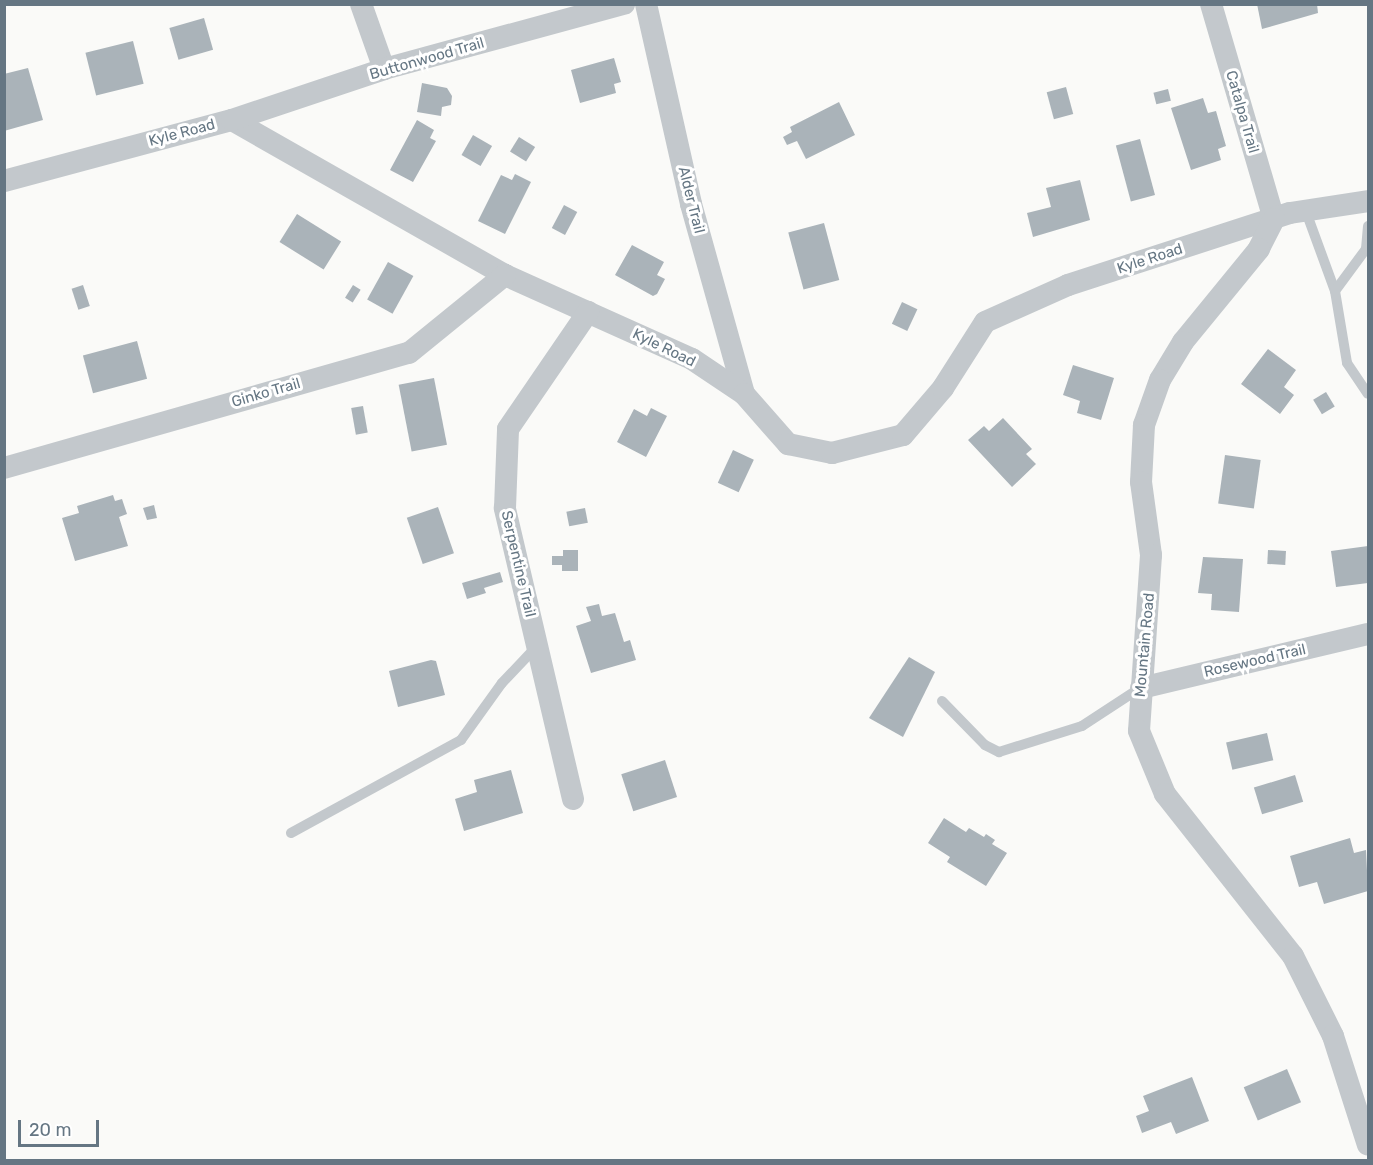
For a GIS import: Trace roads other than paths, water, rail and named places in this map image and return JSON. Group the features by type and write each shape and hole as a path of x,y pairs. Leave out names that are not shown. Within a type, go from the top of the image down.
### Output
{"street":[{"path":"361,4 384,69"},
{"name":"Buttonwood Trail","path":"232,120 384,69 624,4"},
{"name":"Alder Trail","path":"646,4 691,204 744,394"},
{"name":"Catalpa Trail","path":"1211,4 1274,219"},
{"name":"Kyle Road","path":"4,181 232,120 505,275 692,359 744,394 788,444 832,453 903,435 944,388 985,322 1068,285 1274,219"},
{"path":"1274,219 1305,208 1368,201"},
{"name":"Mountain Road","path":"1274,219 1259,249 1183,342 1160,380 1144,425 1142,482 1151,555 1139,731 1165,794 1293,956 1333,1036 1368,1144"},
{"name":"Ginko Trail","path":"4,468 409,353 505,275"},
{"name":"Serpentine Trail","path":"573,799 505,508 508,429 588,312"},
{"name":"Rosewood Trail","path":"1141,688 1368,634"}],"lane":[{"path":"1305,208 1335,291 1347,363 1368,394"},
{"path":"1335,291 1366,249 1368,226"},
{"path":"291,833 461,740 502,683 537,646"},
{"path":"942,701 984,745 999,752 1082,726 1141,688"}]}
